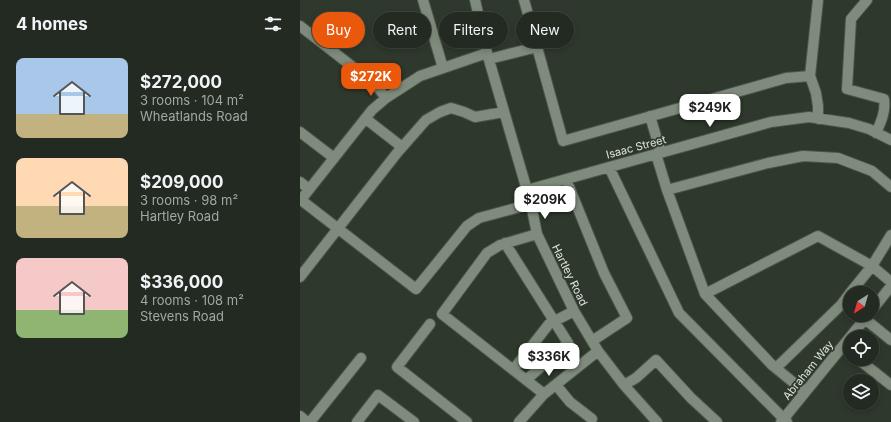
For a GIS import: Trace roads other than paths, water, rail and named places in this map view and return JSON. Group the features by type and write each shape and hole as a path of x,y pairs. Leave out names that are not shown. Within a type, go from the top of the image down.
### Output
{"street":[{"path":"423,0 443,68"},
{"name":"Hartley Road","path":"475,0 488,56 531,204 537,234 574,311 598,351 624,386 657,422"},
{"path":"524,0 527,12"},
{"path":"818,0 810,76 816,93 818,118"},
{"path":"867,0 851,19 847,89 884,99 884,114 876,133"},
{"path":"300,26 376,85 386,98"},
{"path":"531,204 474,220 467,226 416,289 300,200 372,110 386,98 420,76 443,68 488,56 532,48"},
{"path":"537,48 563,141 786,78 810,76"},
{"path":"300,277 402,147 426,120 451,108 474,117 504,112"},
{"path":"650,116 667,190 705,294 776,368 805,392"},
{"name":"Isaac Street","path":"527,190 771,122 809,117 818,118 849,123 869,129 891,140"},
{"path":"366,118 402,147"},
{"path":"300,132 334,158"},
{"path":"667,190 768,163 803,156 838,158 872,171 891,187"},
{"path":"609,167 679,313 784,421"},
{"path":"566,179 604,273 627,318 592,340"},
{"path":"300,182 309,189"},
{"path":"537,234 492,248 442,314 544,394"},
{"path":"856,286 872,266 891,235"},
{"path":"705,294 818,236 872,266 891,282"},
{"path":"505,243 568,343 526,380"},
{"path":"879,301 891,286"},
{"path":"776,368 843,302"},
{"path":"513,370 549,324 574,311"},
{"path":"871,322 891,340"},
{"path":"430,324 397,367 467,422"},
{"path":"519,422 544,394 598,351"},
{"name":"Abraham Way","path":"784,421 805,392 843,353"},
{"path":"300,416 309,422 361,358"},
{"path":"624,386 636,378 656,360 691,398 717,422"},
{"path":"867,366 891,385"},
{"path":"556,384 570,402 592,419"},
{"path":"357,422 378,395 414,422"}]}
